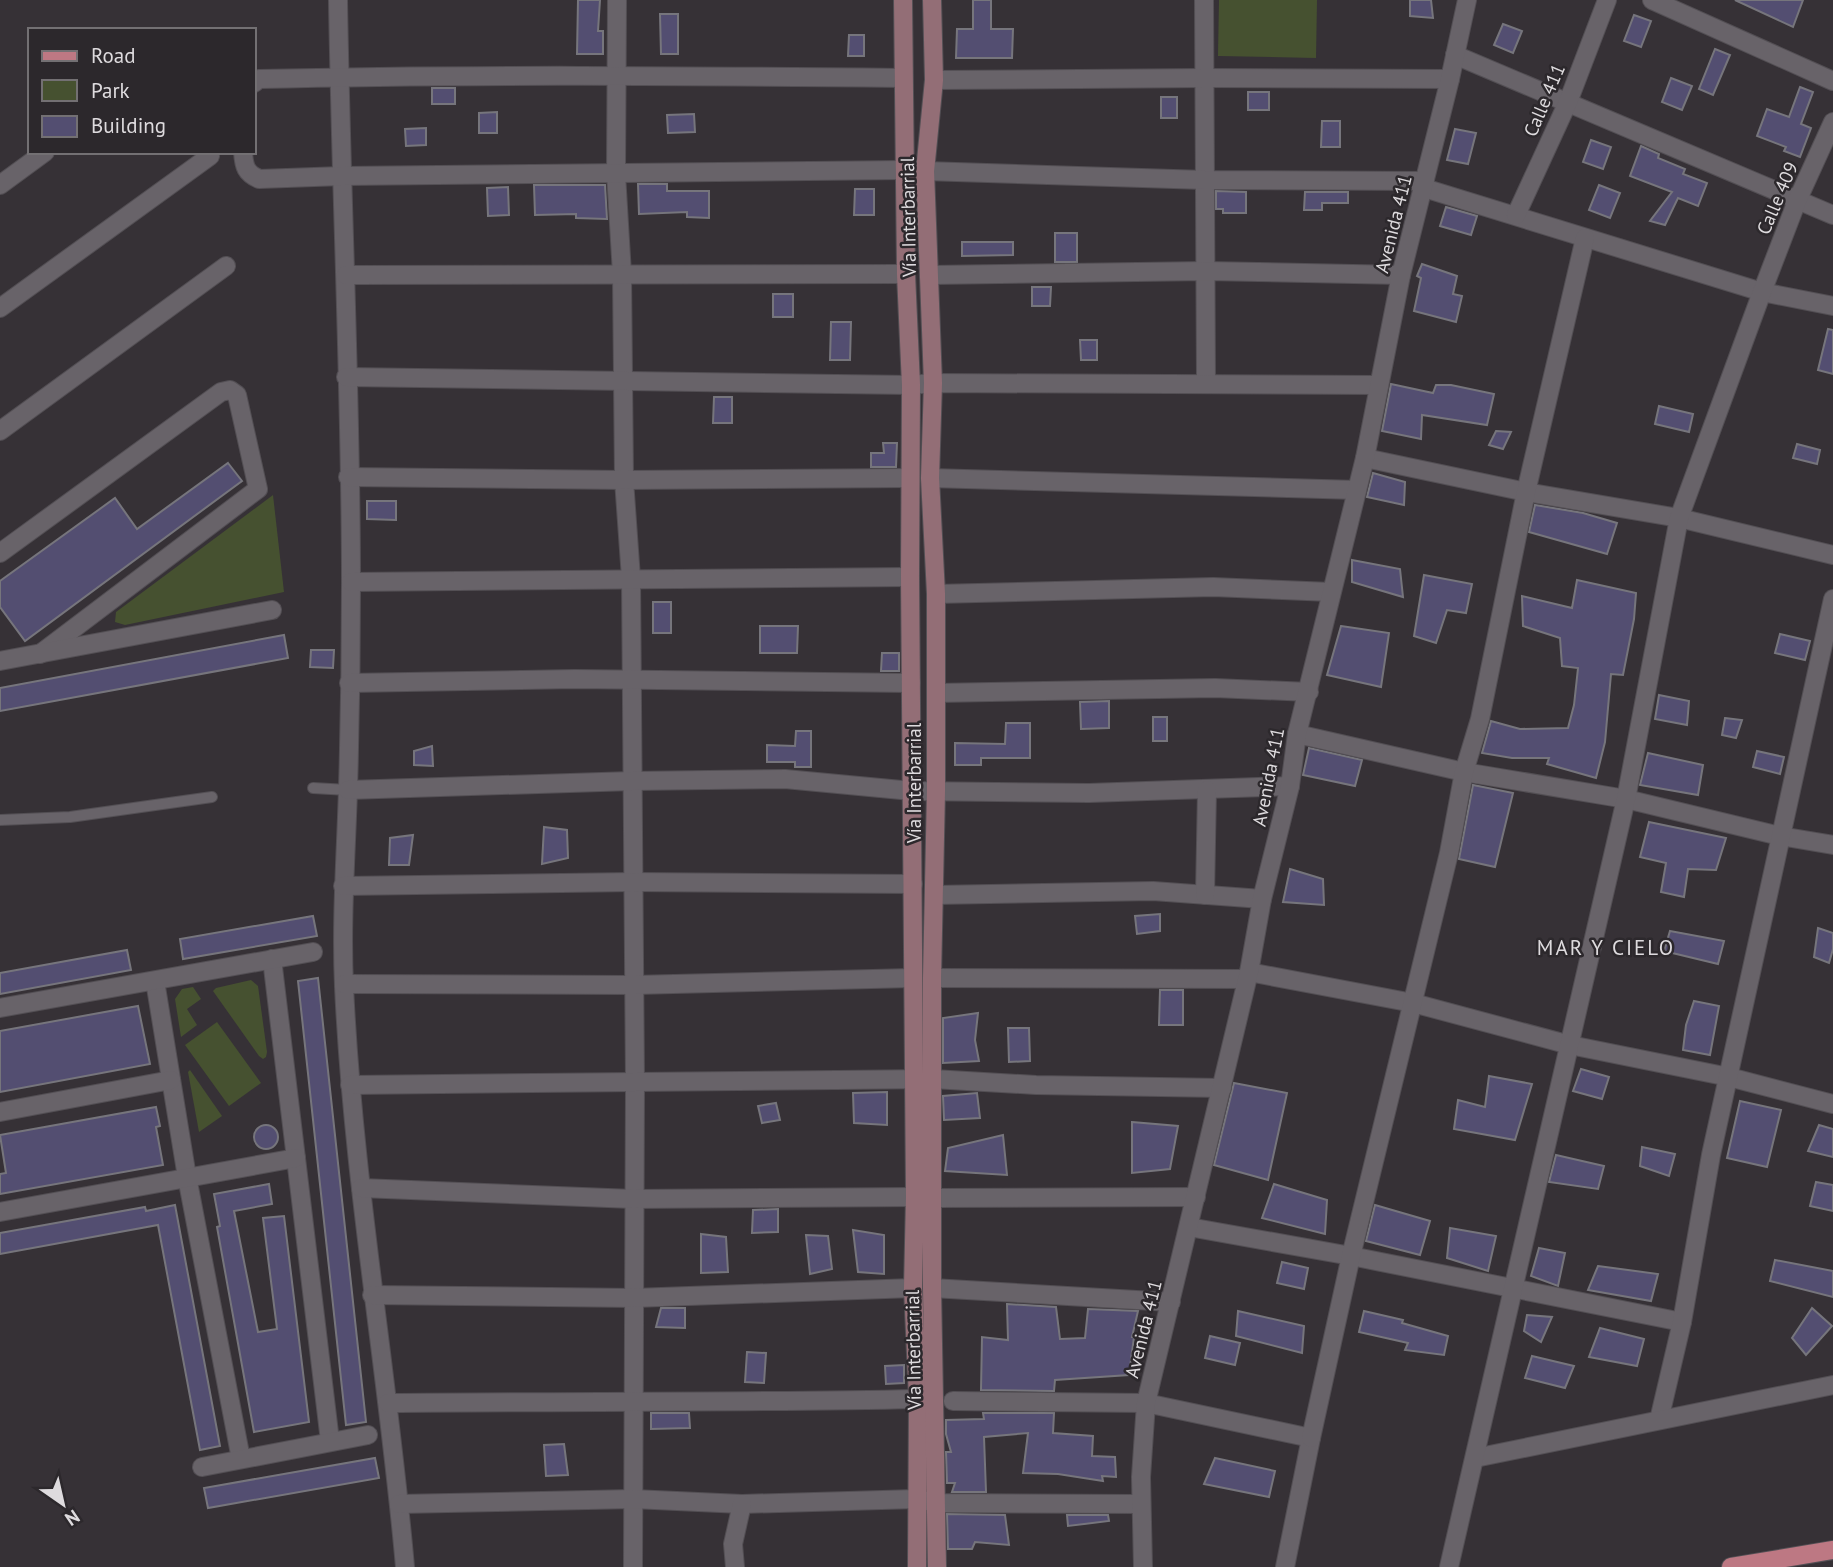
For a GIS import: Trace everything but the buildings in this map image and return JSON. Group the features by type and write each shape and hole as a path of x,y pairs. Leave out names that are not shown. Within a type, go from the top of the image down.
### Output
{"main road":[{"name":"Vía Interbarrial","path":"903,0 906,274 911,386 915,1197 913,1287 918,1399 916,1567"},
{"name":"Vía Interbarrial","path":"932,0 934,80 925,171 933,383 930,478 936,594 932,1288 937,1567"},
{"path":"1731,1567 1833,1550"}],"street":[{"path":"338,0 351,582 348,790 343,886 344,984 350,1085 405,1567"},
{"path":"617,0 616,174 622,274 624,480 631,578 635,1084 633,1567"},
{"path":"1204,0 1206,383"},
{"name":"Avenida 411","path":"1143,1567 1141,1504 1146,1403 1248,975 1262,899 1290,786 1297,734 1365,458 1401,275 1451,79 1467,0"},
{"name":"Calle 411","path":"1516,215 1568,102 1607,0"},
{"path":"1652,0 1833,80"},
{"path":"1455,55 1833,215"},
{"path":"256,81 259,79 339,77 615,75 902,78"},
{"path":"934,80 1451,79"},
{"name":"Calle 409","path":"1449,1567 1626,799 1679,518 1797,201 1833,122"},
{"path":"0,185 42,154"},
{"path":"243,154 244,166 250,174 259,179 904,170"},
{"path":"0,308 210,156"},
{"path":"925,171 1425,185 1762,292 1833,306"},
{"path":"1285,1567 1351,1256 1450,853 1464,772 1480,719 1526,492 1585,238"},
{"path":"0,431 226,266"},
{"path":"930,275 1206,271 1401,275"},
{"path":"346,275 906,274"},
{"path":"346,377 911,386 933,383 1379,385"},
{"path":"0,552 221,392 230,390 237,395 258,489 40,654"},
{"path":"1365,458 1526,492 1679,518 1833,555"},
{"path":"348,477 624,480 910,478"},
{"path":"930,478 1357,490"},
{"path":"351,582 910,576"},
{"path":"936,594 1213,587 1331,592"},
{"path":"1659,1420 1682,1322 1711,1155 1833,599"},
{"path":"0,661 272,610"},
{"path":"349,683 632,680 912,683"},
{"path":"936,693 1215,688 1309,692"},
{"path":"1297,734 1464,772 1626,799 1780,836 1833,845"},
{"path":"348,790 632,780 785,779 912,791 1090,793 1290,786"},
{"path":"1205,895 1208,790"},
{"path":"343,886 633,882 913,884"},
{"path":"934,895 1153,891 1262,899"},
{"path":"0,1009 313,952"},
{"path":"272,959 330,1441"},
{"path":"932,978 1248,975 1413,1003 1570,1045 1729,1077 1833,1104"},
{"path":"344,984 634,985 912,978"},
{"path":"155,981 187,1177 241,1459"},
{"path":"350,1085 933,1079 1036,1085 1222,1088"},
{"path":"0,1112 171,1080"},
{"path":"0,1212 296,1158"},
{"path":"361,1188 633,1199 915,1197"},
{"path":"934,1198 1196,1197"},
{"path":"1189,1227 1351,1256 1682,1322"},
{"path":"372,1295 634,1298 913,1287"},
{"path":"932,1288 1171,1301"},
{"path":"1475,1458 1833,1385"},
{"path":"388,1403 635,1400 748,1403 918,1399"},
{"path":"953,1401 1146,1403 1311,1438"},
{"path":"202,1467 368,1435"},
{"path":"399,1504 633,1499 742,1504 916,1500 936,1503 1141,1504"},
{"path":"735,1567 733,1545 742,1504"}],"lane":[{"path":"313,788 348,790"},
{"path":"0,820 70,817 212,797"}],"green space":[{"path":"1219,0 1317,0 1316,58 1218,56"},
{"path":"273,495 284,592 125,625 115,622 116,612"},
{"path":"251,980 258,986 267,1052 263,1059 213,991"},
{"path":"193,987 201,999 187,1009 197,1025 181,1037 175,999 182,989"},
{"path":"217,1022 261,1083 229,1106 185,1045"},
{"path":"190,1070 222,1116 199,1132 188,1072"}],"district":[{"name":"MAR Y CIELO","path":"1606,948"}]}
